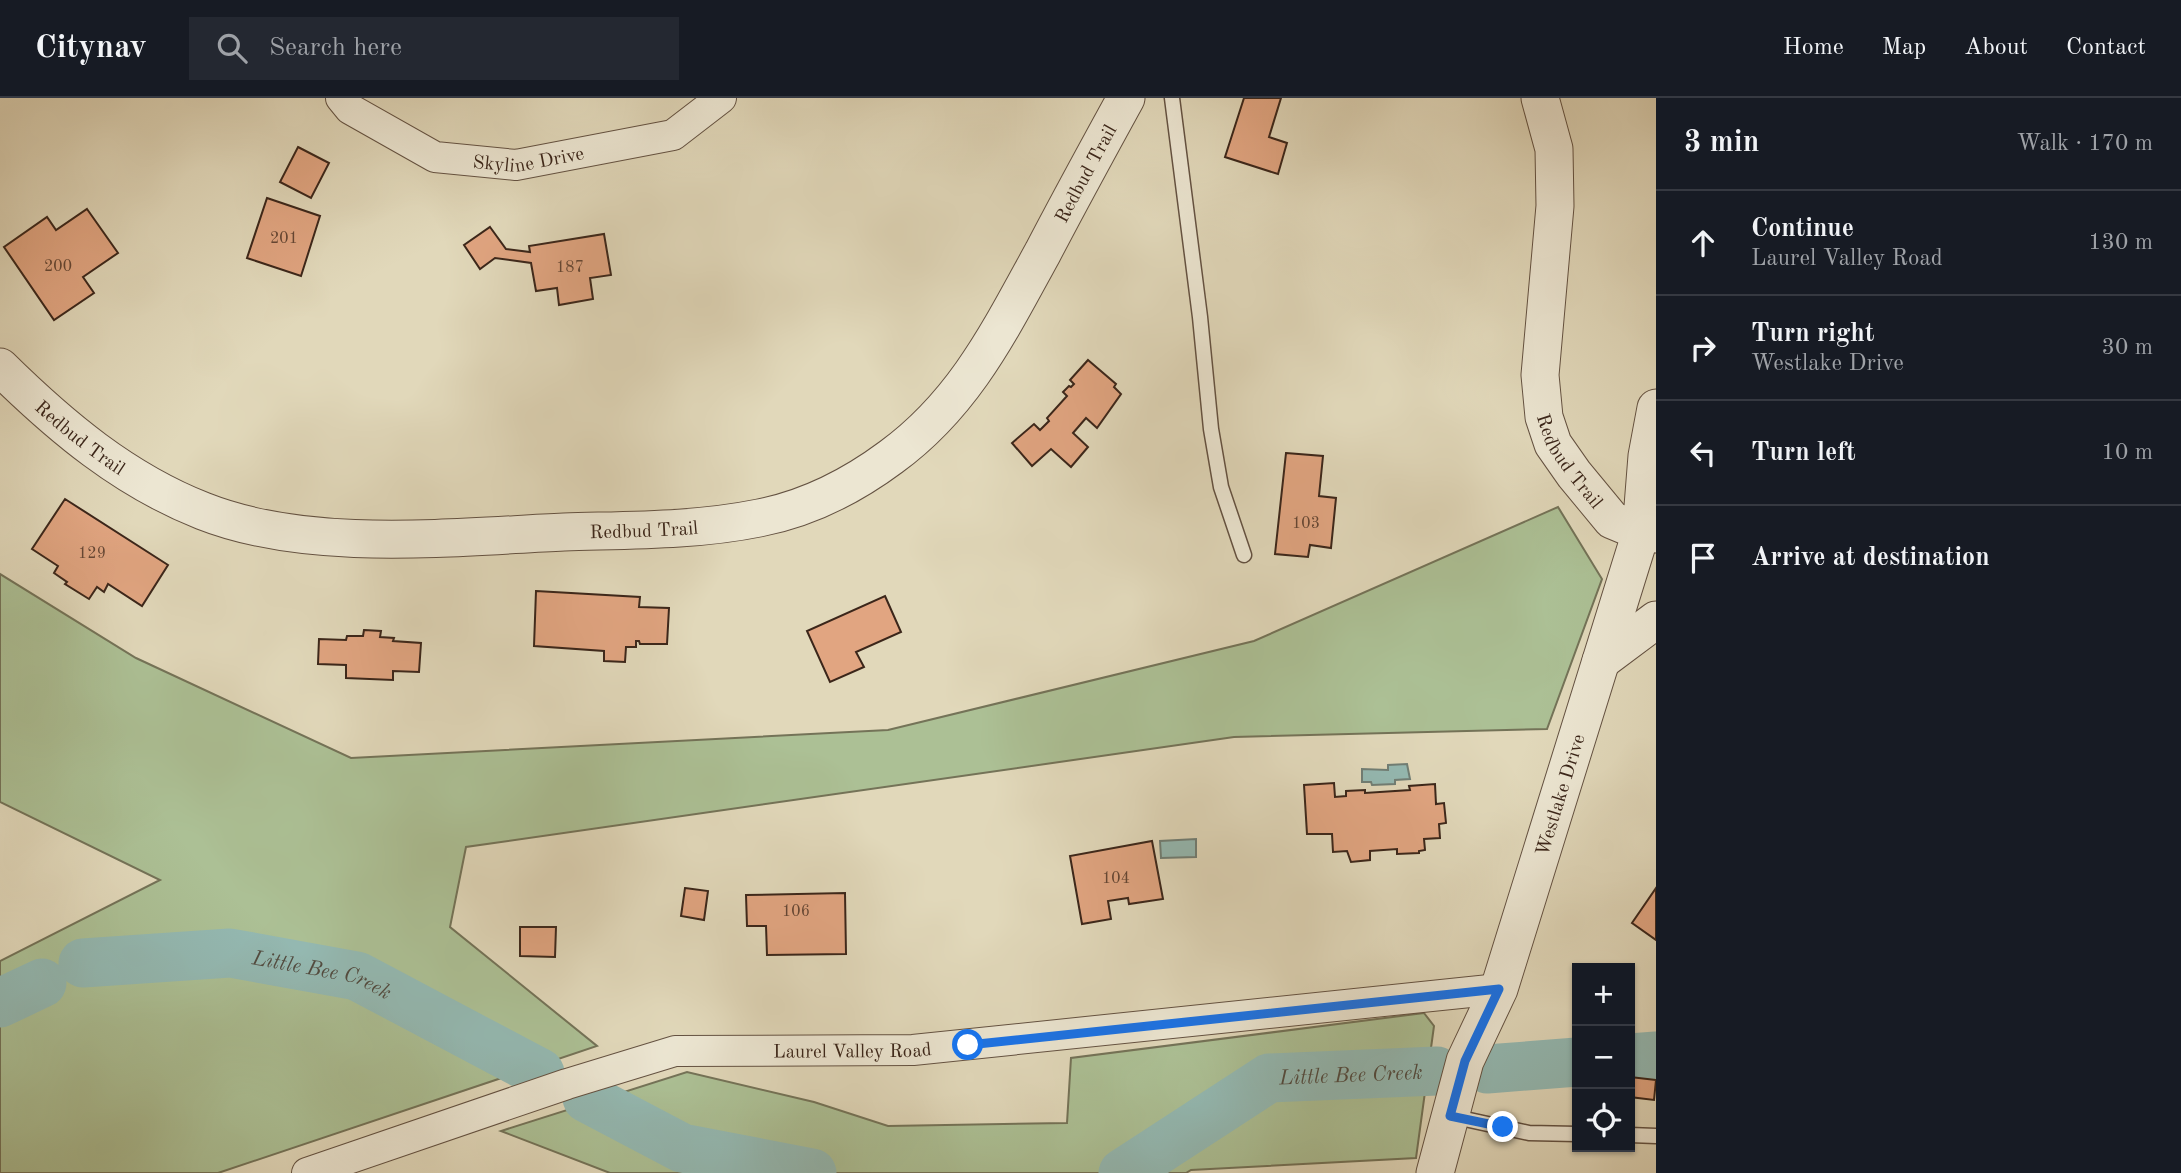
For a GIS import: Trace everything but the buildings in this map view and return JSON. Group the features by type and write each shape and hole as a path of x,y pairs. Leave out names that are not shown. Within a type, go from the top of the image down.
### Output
{"street":[{"name":"Skyline Drive","path":"341,98 350,109 435,157 516,164 673,135 721,98"},
{"name":"Redbud Trail","path":"0,367 41,408 101,457 150,488 206,513 271,530 332,537 406,538 680,527 760,518 829,496 890,458 937,419 989,351 1126,98"},
{"name":"Redbud Trail","path":"1540,98 1554,149 1555,206 1540,375 1544,417 1553,444 1593,499 1612,520 1649,533"},
{"name":"Westlake Drive","path":"1435,1173 1465,1061 1499,989 1601,661 1649,533 1656,408"},
{"path":"1601,661 1656,620"},
{"name":"Laurel Valley Road","path":"307,1173 567,1084 675,1051 913,1051 1499,989"}],"lane":[{"path":"1172,98 1200,317 1211,429 1221,487 1244,555"},
{"path":"1450,1116 1529,1133 1572,1134"}],"green space":[{"path":"1558,507 1602,579 1547,729 1234,737 466,847 450,927 597,1046 218,1173 0,1173 0,961 160,880 0,802 0,574 136,658 351,758 888,730 1254,641"},
{"path":"1424,1013 1434,1026 1416,1158 1191,1170 1186,1173 610,1173 501,1131 687,1072 814,1102 888,1126 1067,1123 1071,1058"}],"water":[{"path":"1407,764 1410,779 1395,780 1395,784 1372,785 1371,782 1362,782 1362,769 1388,770 1388,765"},
{"path":"1196,839 1196,857 1161,858 1160,841"}],"waterway":[{"name":"Little Bee Creek","path":"83,963 230,953 357,976 540,1073"},
{"name":"Little Bee Creek","path":"0,1003 42,983"},
{"path":"0,992 8,1000"},
{"name":"Little Bee Creek","path":"1635,1058 1656,1056"},
{"name":"Little Bee Creek","path":"1487,1069 1572,1062"},
{"name":"Little Bee Creek","path":"1123,1173 1269,1078 1437,1071"},
{"name":"Little Bee Creek","path":"587,1098 682,1148 812,1173"}],"route":[{"path":"968,1045 1499,989 1465,1061 1450,1116 1503,1127"}]}
